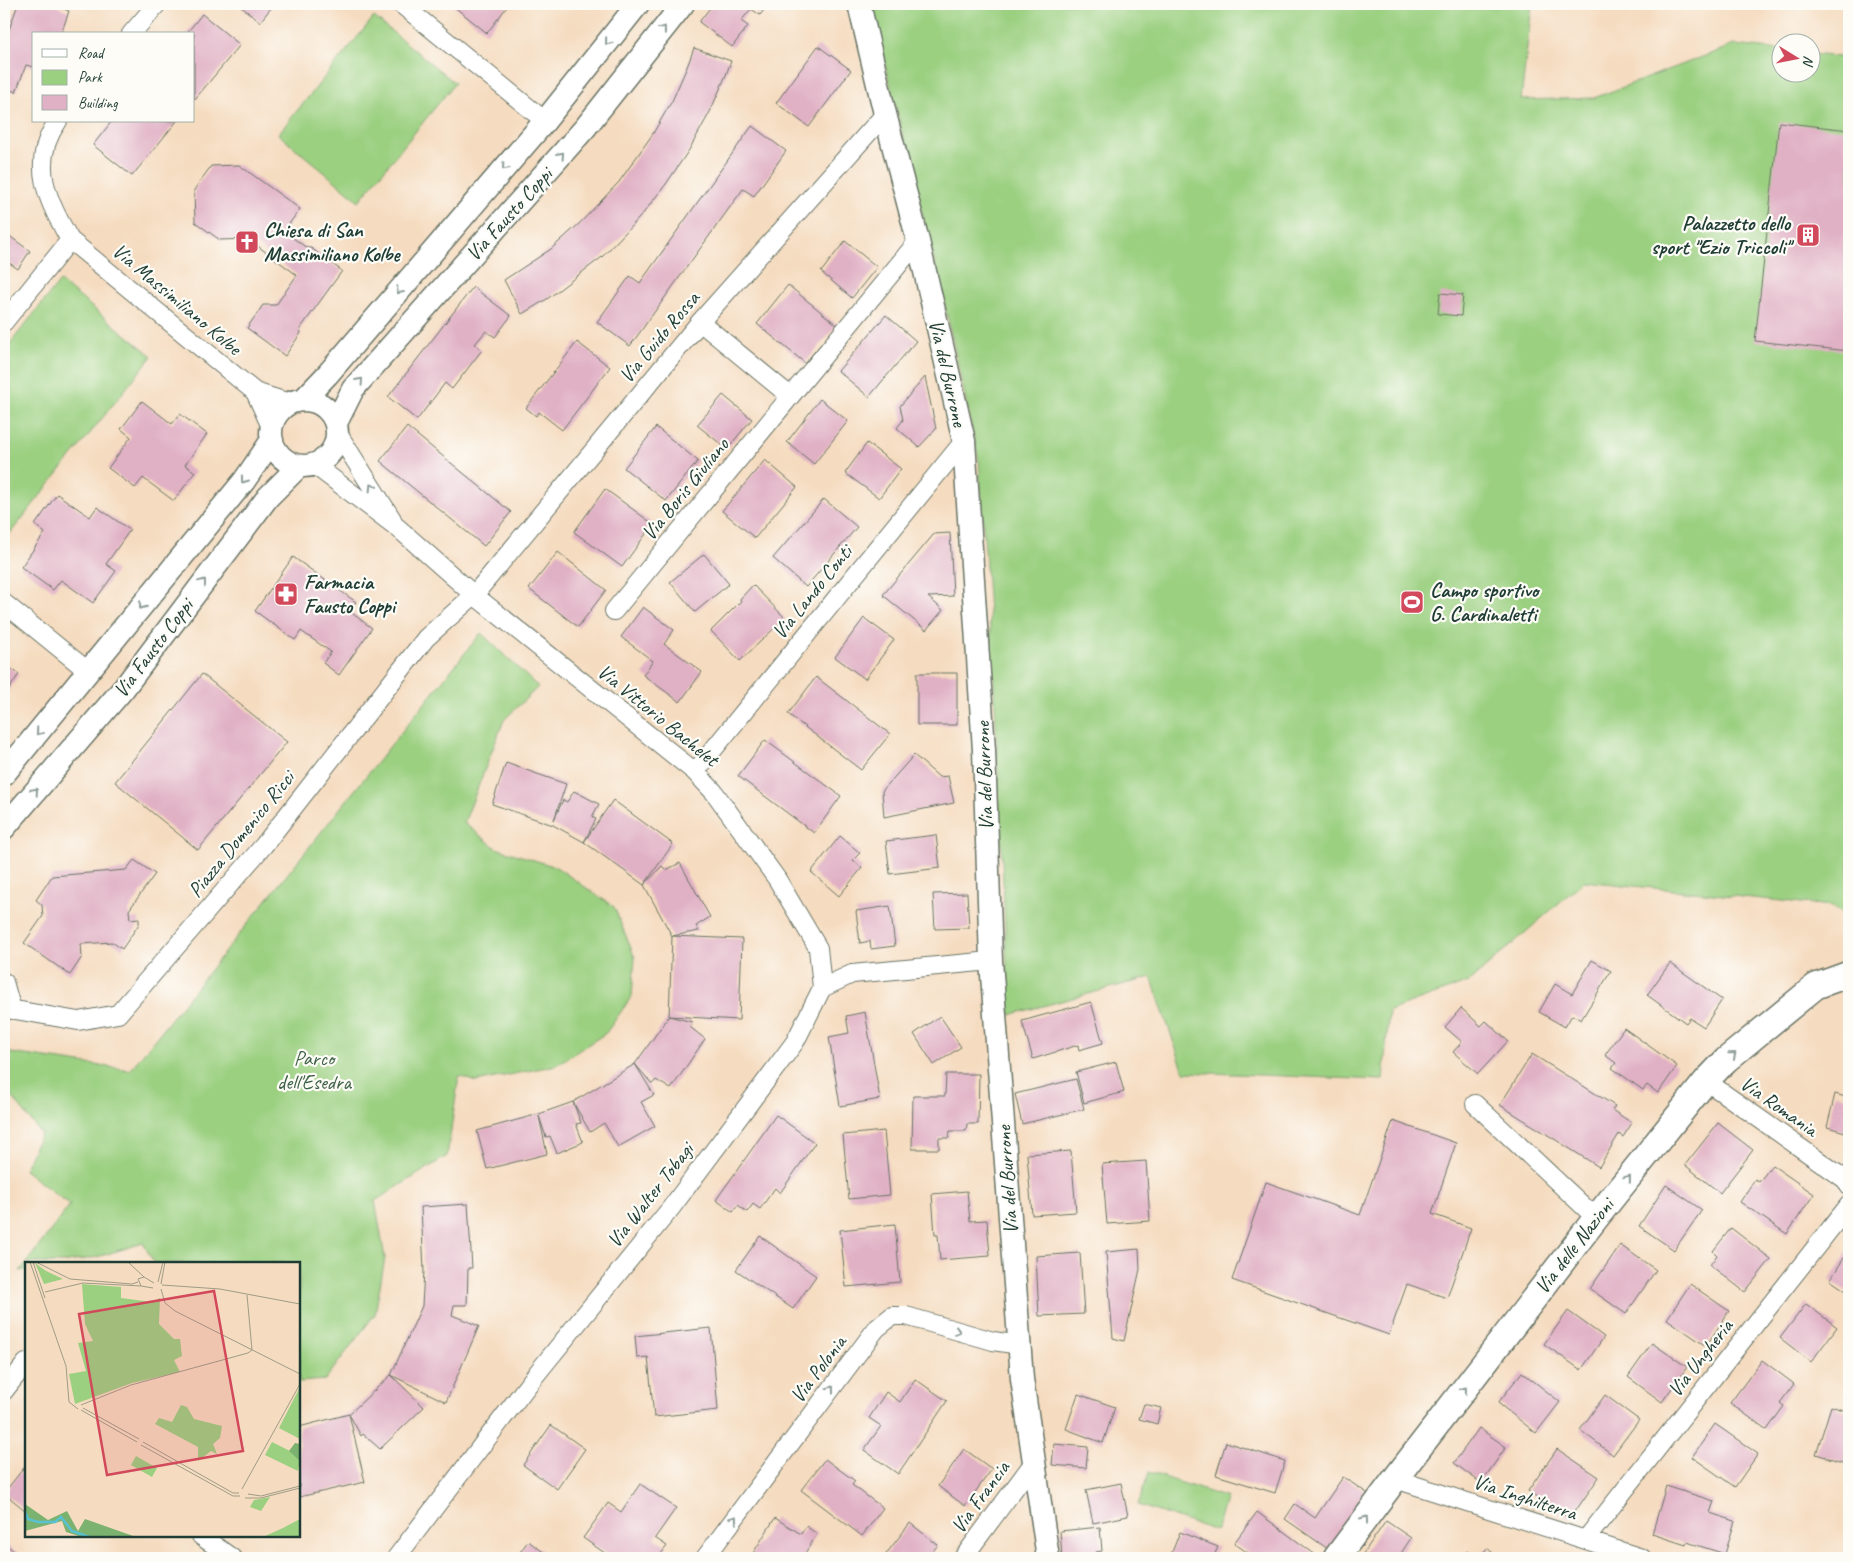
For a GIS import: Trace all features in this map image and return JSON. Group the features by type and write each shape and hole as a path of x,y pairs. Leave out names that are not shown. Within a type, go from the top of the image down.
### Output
{"main road":[{"name":"Via delle Nazioni","path":"1336,1558 1596,1218 1706,1081 1726,1060 1816,986 1849,974"}],"street":[{"path":"133,32 156,4"},
{"path":"401,4 423,10 545,121"},
{"name":"Via Fausto Coppi","path":"4,774 244,481 271,433 275,417 281,409 297,401 327,375 545,121 638,4"},
{"name":"Via Fausto Coppi","path":"4,828 124,688 268,497 306,465 323,460 331,452 336,443 336,428 354,389 585,128 683,4"},
{"name":"Via del Burrone","path":"859,4 918,241 964,441 984,750 991,961 1022,1379 1048,1558"},
{"name":"Via Guido Rossa","path":"474,595 700,322 885,114"},
{"path":"4,322 70,240 52,206 45,186 44,156 53,129 57,122"},
{"name":"Via Massimiliano Kolbe","path":"70,240 255,392 297,401"},
{"name":"Via Boris Giuliano","path":"614,611 918,241"},
{"path":"700,322 790,396"},
{"name":"Via Massimiliano Kolbe","path":"255,392 271,433"},
{"path":"297,401 314,401 324,406 331,414 336,428"},
{"name":"Via Vittorio Bachelet","path":"336,428 398,528"},
{"path":"271,433 275,449 281,457 290,463 306,465"},
{"name":"Via Lando Conti","path":"695,772 964,441"},
{"name":"Via Vittorio Bachelet","path":"306,465 398,528 474,595 695,772 714,792 777,879 814,940 818,948 822,988"},
{"name":"Piazza Domenico Ricci","path":"8,1009 78,1021 118,1014 264,845 426,638 474,595"},
{"path":"4,603 89,672"},
{"path":"822,988 852,974 991,961"},
{"path":"4,982 8,1009"},
{"name":"Via Walter Tobagi","path":"396,1558 534,1377 671,1208 795,1042 822,988"},
{"name":"Via Romania","path":"1706,1081 1846,1180 1849,1186"},
{"path":"1475,1104 1596,1218"},
{"name":"Via Ungheria","path":"1586,1540 1849,1205"},
{"name":"Via Polonia","path":"705,1558 876,1329 892,1316 906,1316 993,1341 1020,1345"},
{"path":"4,1391 25,1364"},
{"name":"Via Francia","path":"963,1558 1034,1462"},
{"name":"Via Inghilterra","path":"1395,1479 1642,1558"},
{"path":"202,1537 232,1558"}],"green space":[{"path":"870,4 1532,4 1521,100 1594,98 1734,45 1770,49 1770,82 1820,82 1820,55 1849,58 1849,918 1832,906 1584,881 1469,982 1389,1011 1383,1080 1184,1072 1151,977 1009,1015 995,703 979,461 942,292"},
{"path":"374,17 455,83 359,201 278,134"},
{"path":"60,281 152,356 4,541 4,351"},
{"name":"Parco dell'Esedra","path":"481,633 538,687 504,720 464,823 496,848 556,867 614,907 635,958 632,996 606,1033 556,1065 476,1082 459,1076 447,1156 375,1201 385,1258 375,1314 325,1380 300,1382 300,1262 153,1262 143,1243 97,1257 69,1262 27,1262 70,1205 24,1170 41,1134 4,1086 4,1052 130,1070"},
{"path":"1149,1472 1227,1498 1216,1531 1138,1505"}],"building":[{"path":"18,4 51,4 69,11 62,32 32,32 32,66 26,65 16,92 4,88 4,44"},
{"path":"238,4 274,4 260,22"},
{"path":"509,4 487,33 452,5"},
{"path":"713,4 769,4 760,15 751,9 741,21 748,26 732,47 699,22"},
{"path":"202,14 240,45 195,99 195,32 188,32"},
{"path":"818,46 851,70 809,127 776,103"},
{"path":"694,48 731,61 710,112 689,150 641,216 602,257 547,299 522,314 504,280 551,249 580,223 619,182 652,135 672,101"},
{"path":"111,122 176,122 132,176 93,145"},
{"name":"Palazzetto dello sport \"Ezio Triccoli\"","path":"1779,122 1849,130 1849,351 1755,341"},
{"path":"752,126 786,151 754,196 743,189 630,346 597,322 630,276 640,283"},
{"path":"239,165 300,209 286,228 286,233 307,248 311,248 342,271 300,329 301,333 285,356 247,328 263,305 276,305 297,275 248,239 220,240 195,222 194,190 211,166"},
{"path":"4,232 30,251 18,269 5,260 4,262"},
{"path":"845,241 877,267 852,298 821,272"},
{"path":"788,285 837,325 805,363 757,324"},
{"path":"473,287 511,316 495,337 486,331 475,344 482,350 452,389 445,383 417,420 388,397"},
{"path":"1440,293 1463,295 1461,316 1438,314"},
{"path":"886,315 916,341 869,397 838,371"},
{"path":"577,342 610,367 562,430 539,412 536,416 526,408"},
{"path":"925,377 936,429 919,447 897,428 903,420 900,406"},
{"path":"723,395 752,419 727,449 697,425"},
{"path":"820,399 848,421 814,464 787,442"},
{"path":"142,401 172,424 180,414 207,434 185,465 195,472 174,501 143,478 135,488 108,468 131,437 121,429"},
{"path":"407,427 511,512 484,546 380,461"},
{"path":"656,427 698,461 666,501 624,468"},
{"path":"867,443 901,469 879,498 845,473"},
{"path":"765,460 797,487 755,538 722,511"},
{"path":"605,489 653,524 622,567 574,532"},
{"path":"57,494 90,517 97,507 130,530 106,564 116,571 93,603 61,580 53,590 21,567 45,533 35,525"},
{"path":"824,499 857,527 806,587 773,558"},
{"path":"950,533 953,596 928,597 943,610 926,630 883,595 934,534"},
{"path":"558,552 606,590 578,627 529,589"},
{"path":"704,554 729,584 695,612 670,582"},
{"path":"293,557 356,602 349,611 372,628 339,675 323,663 331,652 301,631 295,640 255,611"},
{"path":"753,585 785,618 740,661 711,631 741,601 740,599"},
{"path":"643,607 674,630 664,644 702,672 680,702 643,675 653,661 621,637"},
{"path":"864,618 894,640 865,679 835,657"},
{"path":"4,664 19,674 4,697"},
{"path":"917,673 957,673 957,725 917,725"},
{"path":"202,674 287,742 198,850 115,782"},
{"path":"816,677 890,734 861,770 788,714"},
{"path":"765,740 841,796 814,833 738,776"},
{"path":"914,755 939,777 948,776 954,803 884,817 882,791"},
{"path":"506,763 566,784 554,820 563,800 567,802 574,791 599,804 592,817 596,819 584,842 553,825 492,804"},
{"path":"613,800 673,844 644,885 584,842"},
{"path":"936,835 940,868 890,874 886,841"},
{"path":"840,836 860,853 853,860 862,868 839,896 811,872"},
{"path":"134,860 155,874 129,910 130,919 139,918 139,924 122,949 112,942 81,944 82,957 70,975 24,943 43,916 42,905 36,900 52,876 126,870"},
{"path":"680,863 710,917 696,926 699,931 672,936 644,885 662,866 666,870"},
{"path":"967,893 969,928 935,929 933,894"},
{"path":"890,906 895,946 871,949 870,941 860,943 856,911"},
{"path":"672,936 742,939 739,1020 669,1016"},
{"path":"1592,960 1611,971 1581,1020 1572,1015 1565,1027 1539,1012 1555,984 1572,994"},
{"path":"1670,963 1722,1000 1704,1027 1690,1018 1686,1023 1647,995"},
{"path":"1091,1002 1103,1043 1079,1050 1078,1045 1033,1059 1022,1021"},
{"path":"1461,1008 1481,1026 1486,1021 1508,1041 1478,1074 1453,1052 1462,1042 1445,1027"},
{"path":"865,1012 880,1099 840,1106 829,1037 849,1033 846,1016"},
{"path":"669,1016 692,1022 690,1027 705,1039 671,1089 656,1080 652,1084 635,1064"},
{"path":"940,1016 961,1047 934,1065 914,1034"},
{"path":"1624,1028 1677,1066 1658,1093 1647,1085 1643,1090 1612,1068 1616,1063 1605,1055"},
{"path":"1532,1054 1615,1106 1612,1110 1632,1123 1623,1137 1619,1134 1599,1167 1500,1105"},
{"path":"1116,1062 1124,1092 1084,1103 1076,1072"},
{"path":"635,1064 654,1095 641,1102 655,1126 618,1147 604,1123 590,1132 573,1102"},
{"path":"946,1074 979,1074 978,1124 967,1124 966,1131 950,1131 949,1138 939,1138 939,1149 912,1149 913,1096 945,1096"},
{"path":"1076,1079 1084,1109 1022,1124 1015,1094"},
{"path":"1835,1094 1849,1098 1849,1133 1827,1127"},
{"path":"573,1102 581,1123 576,1124 583,1142 557,1153 550,1136 546,1137 539,1116 547,1154 487,1169 477,1131 539,1114"},
{"path":"776,1115 815,1143 780,1193 775,1188 760,1209 753,1204 747,1212 738,1205 733,1212 716,1200"},
{"path":"1393,1121 1456,1143 1432,1214 1471,1228 1447,1298 1407,1284 1389,1335 1232,1280 1266,1182 1360,1215"},
{"path":"1718,1123 1753,1150 1720,1193 1685,1165"},
{"path":"884,1131 890,1195 849,1199 843,1135"},
{"path":"1071,1151 1076,1212 1032,1215 1027,1154"},
{"path":"1146,1161 1150,1221 1107,1224 1102,1164"},
{"path":"1772,1165 1814,1194 1787,1234 1740,1202 1755,1179 1759,1182"},
{"path":"1666,1185 1702,1210 1674,1250 1639,1226"},
{"path":"967,1191 970,1221 987,1220 990,1256 940,1260 938,1235 935,1235 932,1194"},
{"path":"468,1204 472,1268 468,1268 467,1305 454,1305 452,1315 479,1326 446,1402 391,1375 422,1306 424,1271 421,1207"},
{"path":"895,1224 900,1282 846,1287 840,1230"},
{"path":"1731,1228 1771,1259 1745,1292 1710,1265 1717,1255 1713,1251"},
{"path":"760,1236 816,1276 793,1309 736,1270"},
{"path":"1620,1245 1656,1270 1626,1314 1590,1289"},
{"path":"1139,1249 1140,1269 1124,1341 1113,1338 1106,1252"},
{"path":"1849,1250 1849,1293 1830,1280"},
{"path":"1080,1253 1084,1314 1039,1316 1036,1256"},
{"path":"1690,1284 1729,1311 1706,1346 1667,1319"},
{"path":"1806,1304 1837,1327 1811,1362 1780,1338"},
{"path":"1568,1311 1604,1337 1581,1370 1544,1344"},
{"path":"711,1328 718,1410 654,1417 648,1357 637,1358 635,1336"},
{"path":"1652,1343 1687,1367 1662,1402 1628,1377"},
{"path":"1849,1356 1849,1383 1843,1382"},
{"path":"1762,1360 1794,1384 1780,1403 1784,1406 1767,1430 1730,1403"},
{"path":"1522,1372 1560,1402 1536,1433 1498,1403"},
{"path":"391,1375 424,1407 380,1449 363,1434 361,1436 349,1414"},
{"path":"915,1379 947,1401 898,1474 864,1450 881,1426 869,1418 886,1392 900,1402"},
{"path":"1078,1394 1115,1407 1103,1443 1066,1429"},
{"path":"1605,1395 1639,1420 1613,1455 1580,1430"},
{"path":"1144,1404 1161,1408 1157,1424 1139,1419"},
{"path":"1831,1406 1849,1412 1849,1464 1816,1454"},
{"path":"349,1414 365,1482 300,1497 300,1427"},
{"path":"1715,1424 1758,1454 1735,1487 1692,1457"},
{"path":"551,1425 585,1449 557,1489 523,1465"},
{"path":"1479,1428 1506,1447 1481,1483 1454,1463"},
{"path":"1226,1442 1285,1461 1275,1493 1216,1475"},
{"path":"1054,1444 1088,1447 1086,1468 1052,1465"},
{"path":"964,1449 992,1469 965,1506 938,1486"},
{"path":"1557,1449 1599,1477 1570,1519 1528,1491"},
{"path":"825,1459 855,1481 852,1485 883,1508 862,1536 801,1490"},
{"path":"25,1466 25,1510 4,1493"},
{"path":"1343,1477 1370,1495 1331,1551 1285,1519 1295,1504 1315,1518"},
{"path":"1121,1483 1128,1516 1093,1523 1086,1490"},
{"path":"640,1484 676,1508 655,1538 667,1546 658,1558 612,1558 583,1538 608,1503 621,1512"},
{"path":"1666,1486 1714,1501 1710,1513 1735,1521 1725,1554 1687,1542 1686,1545 1652,1534"},
{"path":"1257,1512 1320,1558 1255,1558 1234,1543"},
{"path":"775,1518 801,1534 806,1526 817,1534 802,1558 750,1558"},
{"path":"1386,1521 1411,1538 1398,1558 1360,1558"},
{"path":"910,1523 938,1545 927,1558 883,1558"},
{"path":"1100,1527 1102,1551 1096,1552 1097,1558 1062,1558 1060,1531"},
{"path":"1180,1532 1218,1547 1213,1558 1170,1557"},
{"path":"528,1541 552,1558 516,1558"},
{"path":"4,1543 23,1558 4,1558"},
{"path":"1487,1548 1499,1558 1479,1558"},
{"path":"1468,1551 1478,1558 1463,1558"}],"place":[{"name":"Palazzetto dello sport \"Ezio Triccoli\"","path":"1808,235"},
{"name":"Chiesa di San Massimiliano Kolbe","path":"247,242"},
{"name":"Farmacia Fausto Coppi","path":"286,594"},
{"name":"Campo sportivo G. Cardinaletti","path":"1412,602"}]}
